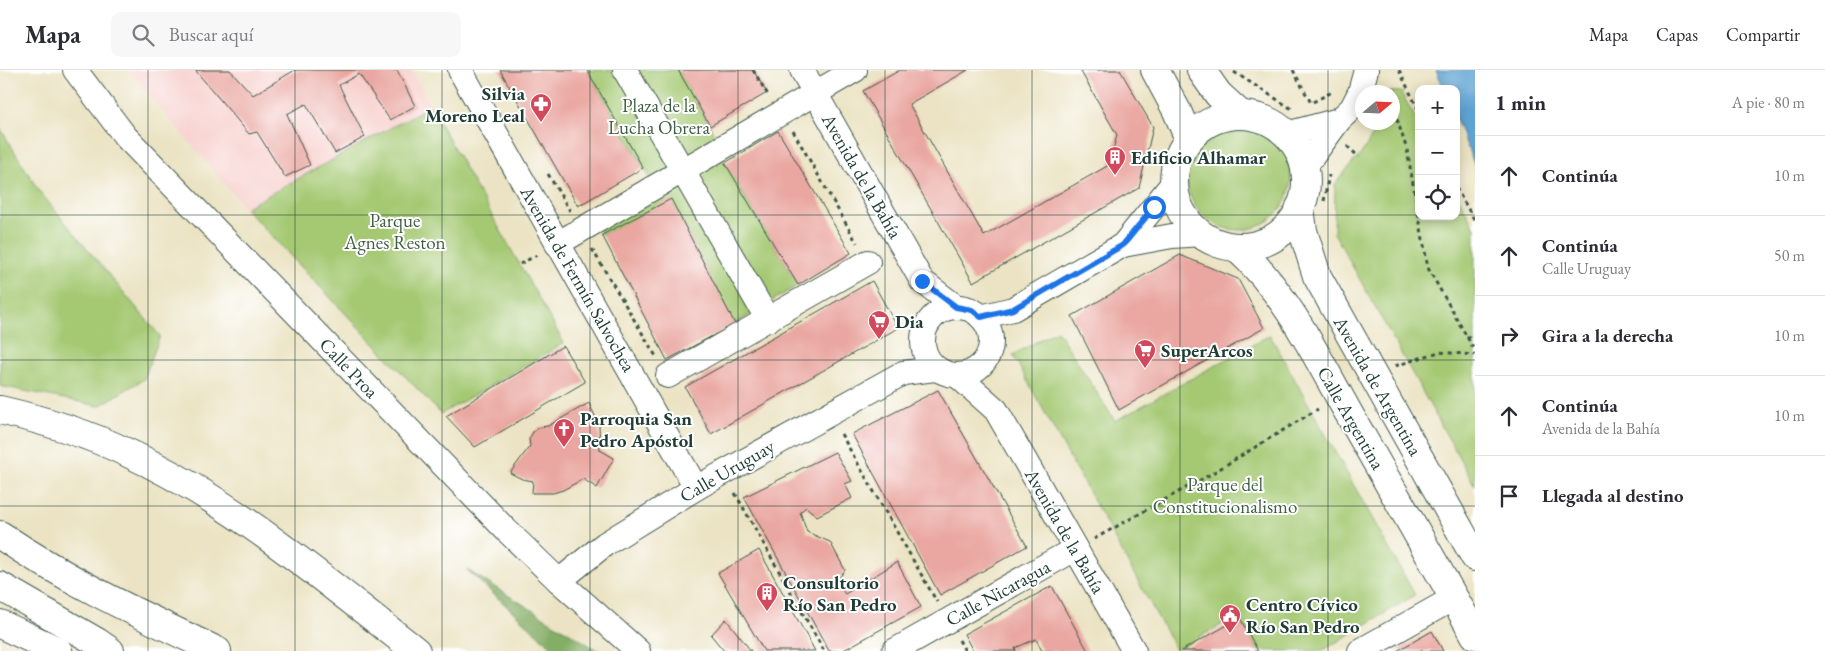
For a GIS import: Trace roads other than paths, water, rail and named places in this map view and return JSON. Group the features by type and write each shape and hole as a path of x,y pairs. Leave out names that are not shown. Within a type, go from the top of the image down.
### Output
{"main road":[{"path":"1155,70 1177,111 1189,139"},
{"path":"1201,70 1216,91 1241,115"},
{"path":"1241,115 1268,121 1291,122 1297,149 1317,168 1305,188 1312,206 1274,237 1256,245 1236,246 1217,243 1196,230 1184,215 1176,198 1174,182 1178,159 1189,139 1200,128 1228,116 1241,115"},
{"name":"Avenida de Argentina","path":"1312,206 1303,231 1317,276 1475,557"},
{"name":"Calle Argentina","path":"1236,246 1267,279 1288,308 1454,598"},
{"path":"0,410 72,431 117,448 183,482 226,508 278,544 416,651"},
{"path":"0,535 120,604 217,651"},
{"path":"0,586 110,651"},
{"path":"1454,598 1475,635"},
{"path":"0,624 58,651"}],"street":[{"name":"Calle Proa","path":"75,70 125,136 506,530 559,581 638,651"},
{"name":"Avenida de Fermín Salvochea","path":"460,70 696,488"},
{"path":"625,70 768,320"},
{"name":"Avenida de la Bahía","path":"802,70 922,281 956,307"},
{"path":"557,244 855,70"},
{"path":"1317,168 1340,120 1352,108 1360,92 1366,70"},
{"path":"1291,122 1340,120"},
{"path":"1123,245 1174,182"},
{"path":"981,317 1013,309 1123,245 1172,236 1202,234"},
{"path":"668,376 868,262"},
{"name":"Avenida de la Bahía","path":"922,281 925,335"},
{"path":"989,349 988,327 981,317 972,310 956,307 944,309 934,315 925,335 924,352 929,363 935,369 946,374 958,376 970,373 980,367 1013,309"},
{"name":"Calle Uruguay","path":"903,373 925,335"},
{"name":"Avenida de la Bahía","path":"989,349 996,410"},
{"name":"Calle Uruguay","path":"559,581 605,544 696,488 903,373 935,369"},
{"name":"Avenida de la Bahía","path":"958,376 996,410 1134,651"},
{"name":"Calle Nicaragua","path":"894,651 1075,549"},
{"path":"1360,651 1454,598"}],"water":[{"path":"1436,70 1475,70 1475,166 1460,129 1460,85 1442,85"}],"place":[{"name":"Silvia Moreno Leal","path":"541,123"},
{"name":"Edificio Alhamar","path":"1115,176"},
{"name":"Dia","path":"879,340"},
{"name":"SuperArcos","path":"1145,369"},
{"name":"Parroquia San Pedro Apóstol","path":"564,448"},
{"name":"Consultorio Río San Pedro","path":"767,612"},
{"name":"Centro Cívico Río San Pedro","path":"1230,634"}],"park label":[{"name":"Plaza de la Lucha Obrera","path":"659,116"},
{"name":"Parque Agnes Reston","path":"395,231"},
{"name":"Parque del Constitucionalismo","path":"1225,495"}]}
